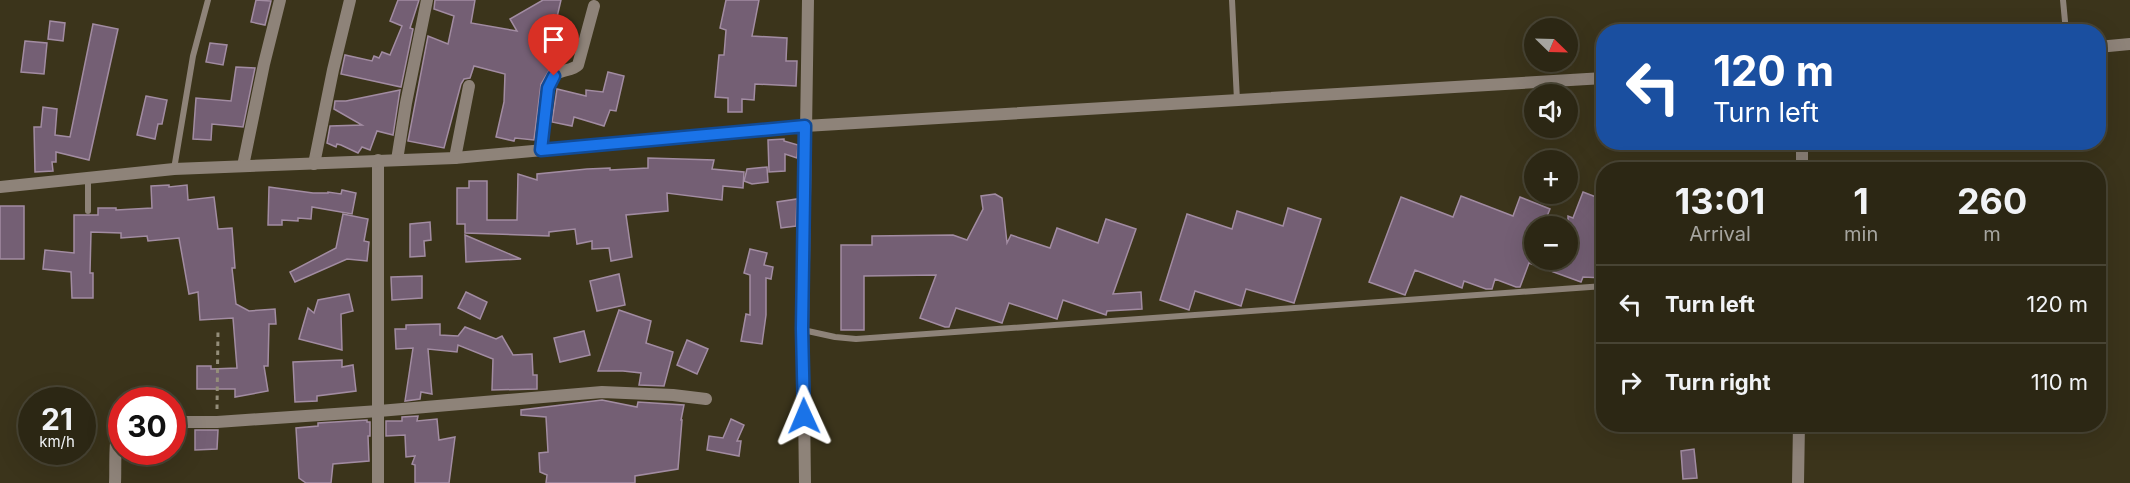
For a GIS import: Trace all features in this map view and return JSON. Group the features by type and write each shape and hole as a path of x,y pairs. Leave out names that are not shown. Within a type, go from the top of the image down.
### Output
{"street":[{"path":"243,166 280,0"},
{"path":"315,164 333,70 350,0"},
{"path":"397,160 405,103 427,0"},
{"path":"805,483 802,329 808,0"},
{"path":"541,150 548,88 554,76 574,69 578,65 594,6"},
{"path":"2106,46 2130,44"},
{"path":"0,187 174,169 455,158 805,126 1596,78"},
{"path":"455,158 469,86"},
{"path":"378,160 378,483"},
{"path":"186,422 379,411 602,392 706,399"},
{"path":"1798,432 1798,483"},
{"path":"115,483 116,465"}],"lane":[{"path":"174,169 193,56 208,0"},
{"path":"1232,0 1237,100"},
{"path":"2063,0 2065,24"},
{"path":"87,212 88,178"},
{"path":"802,329 827,336 856,339 1596,287"}],"path":[{"path":"217,422 218,330"}],"building":[{"path":"256,0 271,1 265,25 251,22"},
{"path":"398,0 419,0 410,28 413,29 401,87 341,74 345,55 372,61 374,56 379,58 382,52 390,55 402,26 390,21"},
{"path":"435,0 475,0 471,23 517,31 510,19 543,0 561,0 557,17 553,16 544,40 568,49 563,62 550,69 541,84 534,140 515,138 514,141 496,137 504,102 505,74 474,66 470,78 464,79 461,84 444,148 408,141 428,36 448,44 454,16 434,9"},
{"path":"726,0 759,0 752,36 787,38 786,61 797,61 796,86 755,84 754,100 742,99 742,112 728,112 728,98 715,97 719,55 724,55 726,30 720,28"},
{"path":"50,21 65,23 63,41 48,39"},
{"path":"93,24 118,29 89,160 56,152 56,162 52,162 53,171 35,172 34,127 41,127 43,107 57,109 55,135 70,137"},
{"path":"25,41 47,43 44,74 21,72"},
{"path":"210,43 227,45 223,65 206,62"},
{"path":"236,67 255,68 243,127 212,124 211,140 193,139 196,98 231,101"},
{"path":"608,72 624,76 616,111 610,110 604,126 574,117 572,126 552,122 557,89 586,96 586,90 603,92"},
{"path":"400,90 393,135 377,131 370,150 362,147 358,153 341,145 337,144 336,147 327,143 330,126 362,125 334,109 335,101 346,101"},
{"path":"146,96 167,100 162,124 158,124 155,139 137,135"},
{"path":"784,139 784,141 798,145 797,158 785,154 785,171 769,172 768,140"},
{"path":"648,158 714,160 712,169 744,172 743,188 723,186 722,200 667,193 668,211 626,215 632,257 611,261 609,248 592,249 592,241 577,244 575,229 549,232 549,236 465,233 465,224 457,224 457,188 469,188 469,181 487,181 487,220 517,220 518,174 537,180 537,174 587,169 648,168"},
{"path":"767,167 768,182 752,184 744,181 747,169"},
{"path":"169,185 169,187 187,185 188,200 214,197 218,229 232,228 235,268 232,268 236,304 249,311 275,309 276,324 269,324 268,366 264,366 268,391 235,397 235,389 197,389 197,366 211,366 211,369 237,368 233,318 200,320 198,292 189,294 179,238 148,241 147,236 121,238 121,233 91,232 90,273 93,273 93,298 72,298 71,272 43,269 45,250 74,253 74,215 98,215 98,208 116,208 116,210 152,208 151,186"},
{"path":"269,187 313,193 341,194 342,190 356,193 352,214 312,207 311,219 282,220 282,225 268,225"},
{"path":"1583,192 1596,197 1596,278 1583,277 1581,282 1548,270 1578,270 1578,216 1574,216"},
{"path":"995,194 1002,198 1007,243 1011,235 1050,248 1057,228 1098,243 1106,219 1136,229 1113,294 1141,292 1142,309 1107,311 1106,315 1063,300 1057,319 1009,303 1002,323 956,308 949,327 945,327 920,318 936,275 864,276 864,330 841,330 841,245 872,245 872,236 953,235 967,240 983,209 981,196"},
{"path":"1461,196 1513,216 1520,197 1524,199 1524,204 1538,204 1550,209 1547,216 1524,216 1524,270 1526,270 1520,287 1495,279 1492,289 1464,281 1462,288 1415,270 1405,295 1369,282 1401,197 1453,217"},
{"path":"797,199 796,226 781,228 777,202"},
{"path":"0,206 24,206 24,259 0,259"},
{"path":"1288,208 1321,219 1294,303 1246,289 1241,306 1195,291 1189,310 1160,300 1187,214 1232,229 1237,211 1283,226"},
{"path":"343,214 368,219 364,241 369,242 367,261 347,259 295,282 290,272 336,248"},
{"path":"430,222 431,240 424,241 425,256 410,257 410,224"},
{"path":"465,235 521,259 466,262"},
{"path":"750,249 767,253 764,265 773,267 771,279 766,278 766,315 762,344 741,341 746,314 750,315 750,275 744,273"},
{"path":"619,274 625,305 597,311 590,281"},
{"path":"422,276 422,298 392,300 391,277"},
{"path":"466,292 487,302 480,319 458,308"},
{"path":"349,294 353,311 341,314 342,350 299,339 308,308 314,313 318,300"},
{"path":"619,310 651,321 646,343 673,352 664,386 639,385 641,373 598,371"},
{"path":"440,324 440,335 458,336 465,327 496,339 502,336 513,355 532,354 533,375 537,375 537,389 492,390 493,359 458,345 457,352 428,349 432,394 421,392 420,399 405,401 413,348 396,349 395,329 406,329 406,325"},
{"path":"584,331 590,355 560,362 554,338"},
{"path":"687,340 708,349 697,374 677,365"},
{"path":"342,360 342,367 353,365 356,391 317,396 317,401 295,402 293,362"},
{"path":"602,400 637,407 638,402 684,405 678,469 635,476 635,483 546,483 547,475 540,472 539,453 548,452 546,417 521,415 521,410"},
{"path":"418,416 417,421 437,419 439,440 455,437 449,483 415,483 415,465 412,464 415,456 406,457 405,435 386,436 386,421 402,421 402,417"},
{"path":"731,419 744,425 737,441 741,441 739,456 707,450 709,436 723,438"},
{"path":"367,420 370,422 369,461 333,464 331,483 306,483 299,478 296,428 318,426 318,423"},
{"path":"195,430 218,430 217,449 195,450"},
{"path":"1694,449 1697,478 1683,479 1681,451"}],"route":[{"path":"554,76 548,88 541,150 805,126 802,329 804,416"}]}
